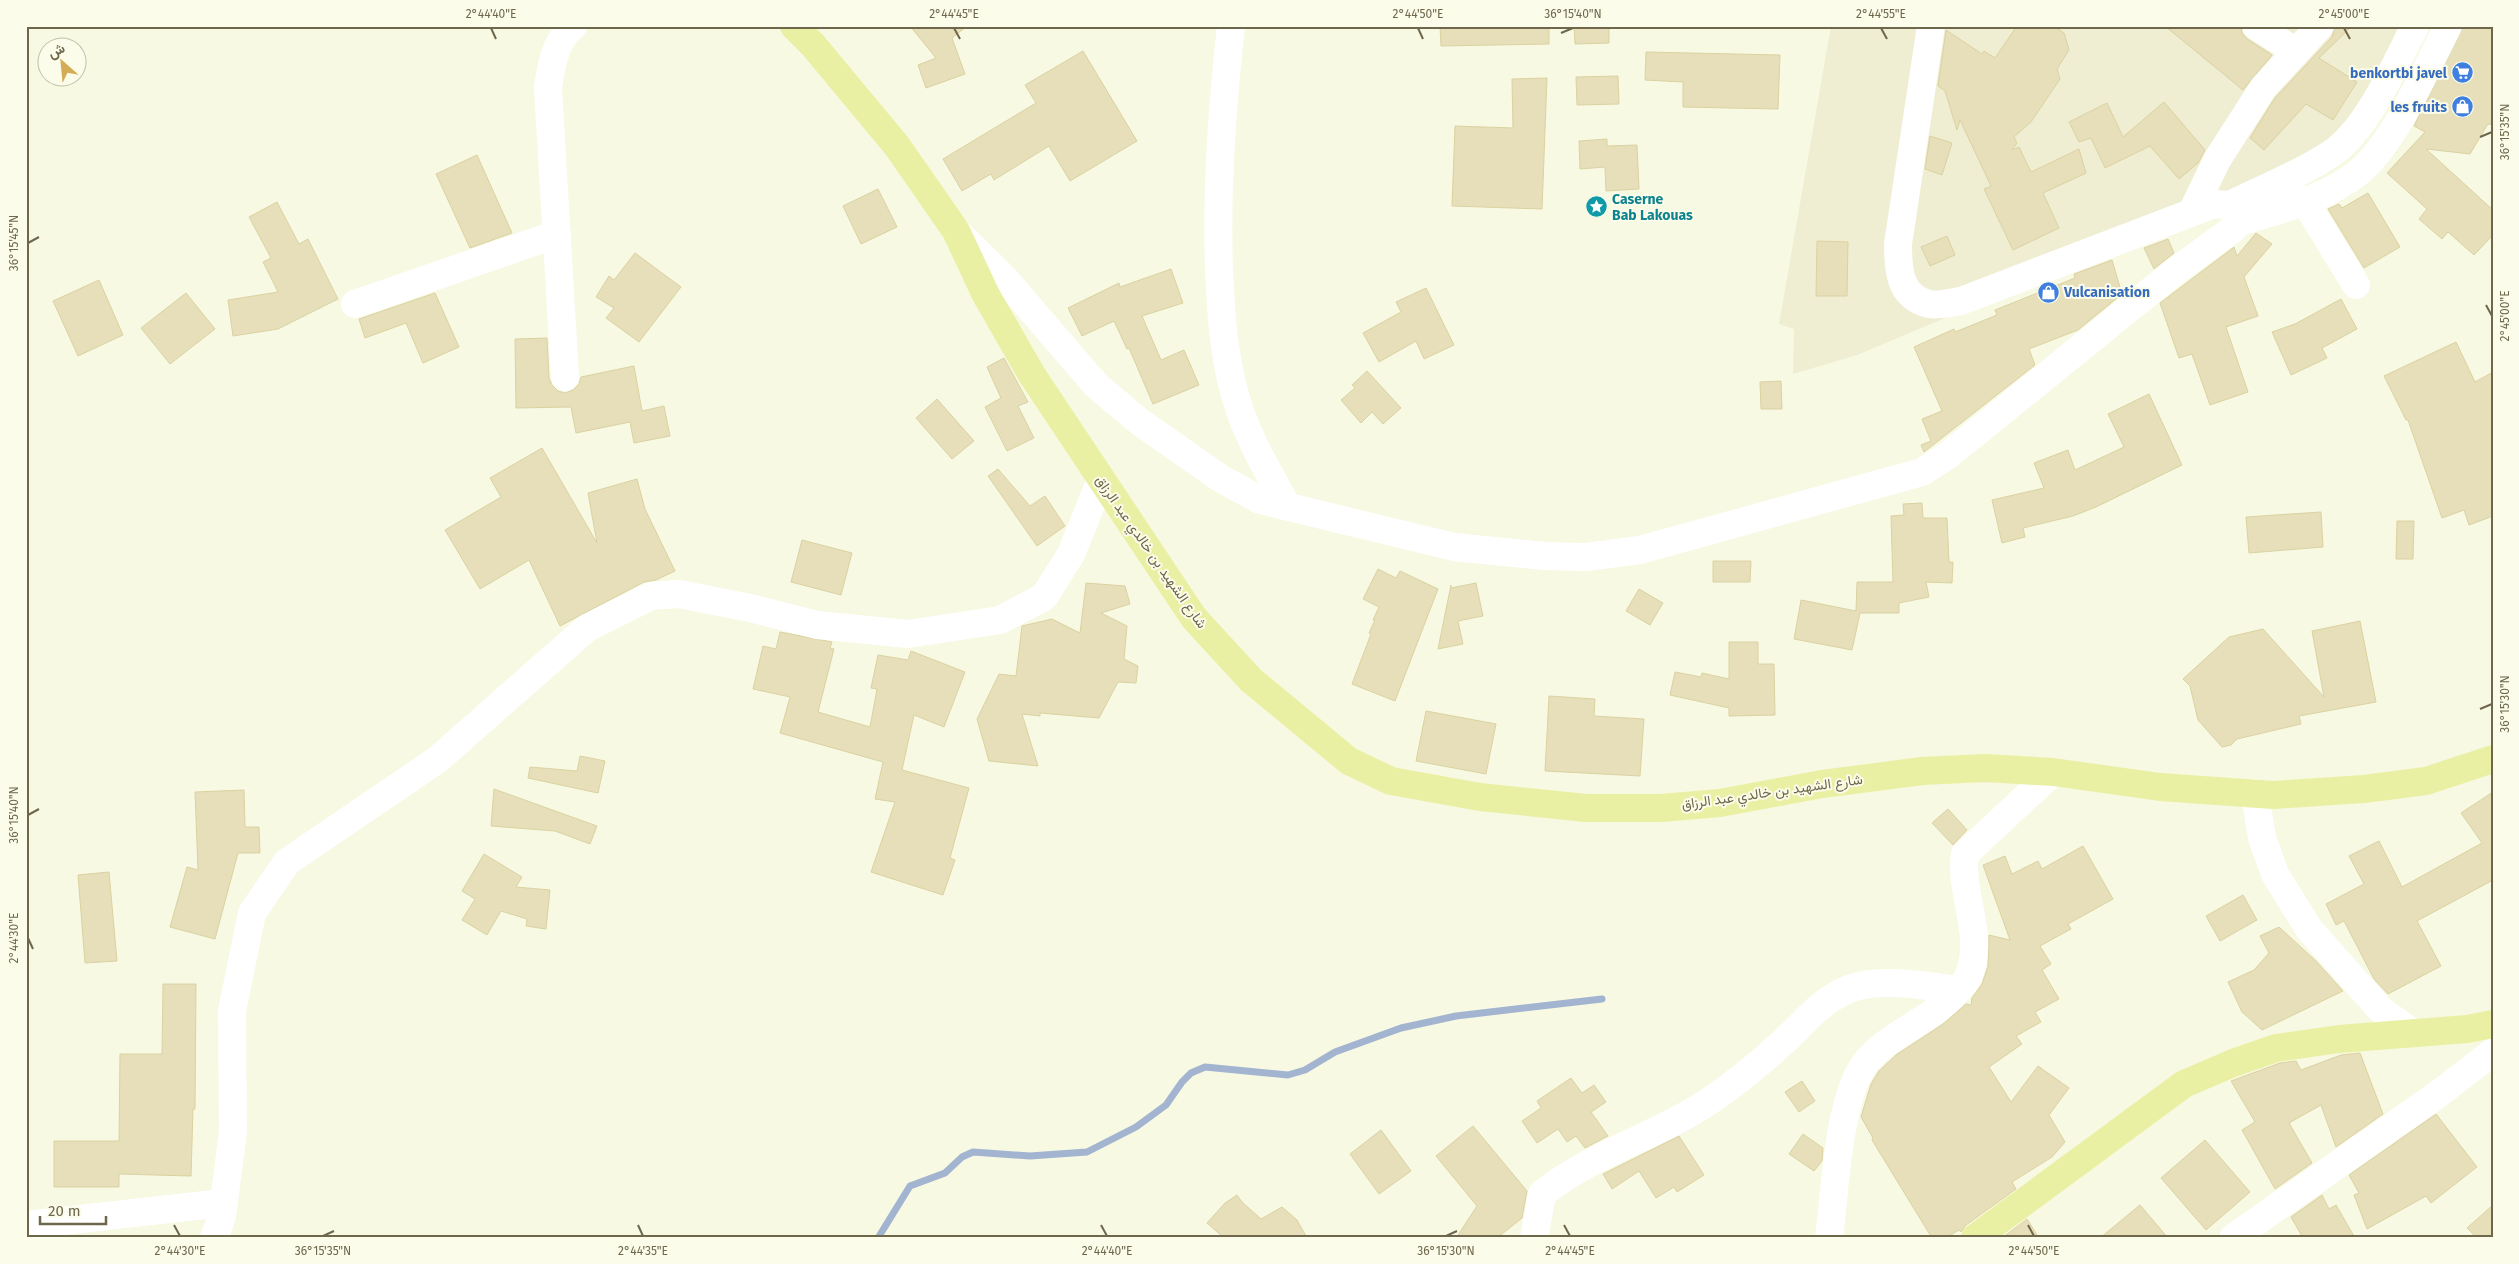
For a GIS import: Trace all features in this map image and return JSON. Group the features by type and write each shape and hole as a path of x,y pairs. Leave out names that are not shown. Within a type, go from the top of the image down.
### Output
{"main road":[{"name":"شارع الشهيد بن خالدي عبد الرزاق","path":"794,26 813,45 896,146 956,231 986,294 1032,374 1194,618 1251,680 1349,761 1391,781 1499,799 1586,808 1661,808 1720,803 1822,784 1922,771 1985,768 2053,772 2160,787 2273,795 2364,789 2426,781 2493,759"},
{"path":"1975,1238 2184,1084 2276,1048 2339,1039 2467,1029 2493,1024"}],"street":[{"path":"565,377 548,88 551,66 564,33 572,26"},
{"path":"1231,26 1221,128 1218,236 1221,318 1229,372 1240,411 1257,452 1287,506"},
{"path":"1931,26 1898,244 1898,274 1909,294 1930,304 1961,301 2214,204 2235,213 2304,200 2336,186 2358,172 2372,159 2387,140 2448,26"},
{"path":"2256,26 2296,52"},
{"path":"2192,212 2217,160 2263,88 2320,26"},
{"path":"2235,213 2333,152 2351,136 2383,88 2415,26"},
{"path":"2304,200 2356,285"},
{"path":"956,231 1004,278 1096,385 1140,422 1220,478 1260,500 1454,547 1545,556 1586,557 1640,550 1922,472 1947,456 2173,273 2233,230 2235,213"},
{"path":"355,304 557,234"},
{"path":"214,1238 223,1203 233,1132 232,1011 252,913 286,862 437,760 586,628 651,596 679,594 750,608 817,625 908,634 1000,620 1044,597 1071,554 1101,480"},
{"path":"1829,1238 1844,1121 1855,1081 1867,1061 1884,1046 1928,1018 1968,978 1974,951 1974,920 1963,867 1965,854 2053,772"},
{"path":"2255,793 2262,838 2275,874 2309,929 2382,1010 2413,1033"},
{"path":"1534,1238 1542,1194 1591,1163 1709,1101 1783,1043 1822,1004 1851,989 1882,984 1914,984 1958,990"},
{"path":"2236,1237 2437,1096 2493,1052"},
{"path":"26,1225 223,1203"}],"shaded area":[{"path":"1831,26 2426,26 2365,142 1857,355 1793,374 1794,329 1779,324"}],"building":[{"path":"910,26 967,26 952,38 965,74 926,88 918,65 936,58"},
{"path":"1440,26 1549,26 1549,44 1441,46"},
{"path":"1574,26 1609,26 1609,43 1575,44"},
{"path":"2017,26 2054,26 2064,33 2069,50 2057,69 2060,79 2031,122 2014,137 2017,143 2012,150 2019,147 2031,172 2079,149 2086,173 2043,193 2059,228 2013,250 1984,189 1991,186 1960,120 1957,130 1945,91 1938,86 1946,30 1982,54 1984,51 1995,58"},
{"path":"2165,26 2241,26 2242,33 2247,39 2272,55 2243,90"},
{"path":"2335,26 2352,26 2319,58 2357,82 2333,120 2306,104 2264,150 2250,138 2275,98 2332,37"},
{"path":"2463,26 2493,26 2493,125 2488,124 2470,154 2426,149 2493,210 2493,235 2474,255 2448,232 2442,239 2419,219 2427,209 2387,173 2425,132 2414,126"},
{"path":"1083,51 1137,141 1070,181 1049,146 994,180 991,174 962,191 943,159 1036,103 1025,85"},
{"path":"1646,52 1780,55 1778,109 1683,107 1683,82 1645,80"},
{"path":"1618,76 1619,104 1577,105 1576,77"},
{"path":"1547,78 1542,209 1452,206 1455,126 1513,128 1512,79"},
{"path":"2164,102 2205,150 2198,163 2179,179 2150,146 2105,168 2091,138 2079,142 2069,122 2107,103 2123,137"},
{"path":"1930,136 1952,143 1942,175 1925,169"},
{"path":"1607,139 1607,146 1637,145 1639,189 1606,191 1605,167 1580,169 1579,141"},
{"path":"477,155 512,233 470,248 436,174"},
{"path":"878,189 897,227 861,244 843,206"},
{"path":"2368,193 2400,247 2364,268 2328,209 2339,204 2342,208"},
{"path":"277,202 299,244 308,239 338,299 278,329 233,336 228,300 278,292 263,262 271,258 249,217"},
{"path":"2256,233 2272,244 2244,277 2258,316 2226,327 2248,392 2210,405 2192,354 2179,358 2160,303 2234,247 2237,256"},
{"path":"1947,236 1955,255 1930,266 1921,247"},
{"path":"2168,239 2174,253 2154,269 2144,248"},
{"path":"1817,241 1848,242 1847,296 1816,296"},
{"path":"635,253 681,287 639,342 606,318 614,308 596,297 609,276 614,280"},
{"path":"2112,260 2122,294 2078,330 2029,349 2035,365 1924,452 1921,445 1931,441 1922,419 1942,411 1914,347 1954,329 1955,332 1997,315 1995,310 2075,278 2074,274"},
{"path":"1171,269 1183,303 1142,316 1161,360 1184,350 1199,385 1153,404 1129,348 1127,349 1114,321 1082,336 1068,308 1119,283 1120,287"},
{"path":"99,280 123,335 78,356 53,301"},
{"path":"1426,288 1454,345 1424,359 1416,341 1379,362 1363,333 1401,312 1396,302"},
{"path":"186,293 215,329 170,364 141,328"},
{"path":"435,293 459,347 423,363 406,323 365,338 359,319"},
{"path":"2341,299 2357,329 2322,348 2327,358 2291,375 2272,332 2295,324"},
{"path":"547,338 549,378 552,385 558,391 565,393 573,390 579,384 581,377 634,366 642,411 664,406 670,436 634,443 630,422 576,433 571,407 516,408 515,339"},
{"path":"2456,342 2475,382 2493,372 2493,516 2469,525 2464,510 2442,518 2408,420 2406,420 2384,376"},
{"path":"1004,358 1028,402 1018,406 1034,438 1007,451 985,407 1001,398 987,367"},
{"path":"1367,371 1401,408 1383,424 1372,412 1361,423 1341,400 1355,388 1352,385"},
{"path":"1781,381 1782,409 1761,409 1760,382"},
{"path":"2149,394 2182,465 2096,507 2073,516 2023,528 2025,537 2002,543 1992,500 2044,488 2034,463 2068,450 2075,470 2124,447 2108,414"},
{"path":"937,399 974,441 952,459 916,418"},
{"path":"542,448 597,543 588,493 637,479 645,509 675,571 656,580 644,582 560,626 529,560 480,589 445,530 501,497 490,478"},
{"path":"998,469 1030,506 1045,496 1065,526 1037,546 988,476"},
{"path":"1922,503 1923,518 1947,518 1949,562 1953,562 1952,583 1926,582 1929,597 1899,603 1899,613 1860,613 1852,650 1794,639 1801,600 1856,611 1857,582 1893,582 1891,516 1904,515 1903,504"},
{"path":"2321,512 2323,547 2249,553 2246,517"},
{"path":"2397,521 2414,521 2413,559 2396,559"},
{"path":"802,540 852,553 841,595 791,582"},
{"path":"1713,561 1751,561 1750,582 1713,582"},
{"path":"1378,569 1396,578 1400,571 1438,589 1395,701 1352,684 1379,607 1363,599"},
{"path":"1086,583 1125,586 1130,604 1101,613 1127,626 1124,659 1138,666 1136,683 1118,682 1099,718 1040,713 1040,716 1022,714 1038,766 989,761 977,719 999,674 1016,676 1022,626 1052,619 1080,633"},
{"path":"1476,583 1483,616 1458,621 1463,644 1438,649 1451,585 1451,588"},
{"path":"1639,589 1663,603 1650,625 1626,611"},
{"path":"2360,621 2376,702 2299,716 2301,724 2237,739 2231,745 2222,747 2198,720 2190,686 2183,679 2229,637 2263,629 2324,697 2312,631"},
{"path":"780,632 832,642 830,648 834,649 818,712 870,727 877,689 871,688 878,655 908,660 911,651 965,672 944,727 914,715 902,770 969,788 950,858 955,860 943,895 871,872 895,802 875,799 883,762 780,733 790,697 753,689 763,646 776,649"},
{"path":"1729,642 1758,642 1758,664 1774,664 1775,715 1729,716 1729,708 1670,695 1675,672 1701,677 1702,673 1729,679"},
{"path":"1549,696 1595,699 1594,716 1644,719 1640,776 1545,771"},
{"path":"1426,711 1496,724 1486,774 1416,761"},
{"path":"580,756 605,761 598,793 528,778 530,767 577,771"},
{"path":"494,789 597,826 590,844 555,831 491,826"},
{"path":"244,790 245,827 259,827 260,853 238,853 215,939 170,927 187,867 198,870 195,792"},
{"path":"2493,792 2493,880 2417,921 2441,966 2388,994 2374,979 2344,921 2336,925 2326,904 2364,884 2349,856 2379,841 2402,887 2482,843 2461,813"},
{"path":"1948,809 1967,830 1953,845 1932,823"},
{"path":"2083,846 2113,899 2068,924 2071,929 2040,946 2051,964 2042,970 2059,999 2035,1012 2041,1022 2016,1036 2022,1044 1989,1067 2011,1102 2038,1066 2069,1088 2049,1115 2065,1142 2052,1157 2012,1182 2016,1189 1966,1225 1961,1232 1959,1230 1946,1238 1932,1238 1872,1140 1873,1138 1861,1117 1871,1084 1879,1071 1896,1055 1943,1024 1966,1004 1971,1005 1972,998 1982,984 1988,966 1989,935 2010,940 1983,865 2005,856 2012,874 2038,861 2042,869"},
{"path":"484,854 522,877 516,887 550,890 546,929 526,926 527,919 501,911 487,935 462,920 475,899 462,891"},
{"path":"109,872 117,961 85,963 78,875"},
{"path":"2243,895 2257,920 2220,941 2206,916"},
{"path":"2279,927 2316,961 2343,991 2262,1030 2242,1012 2228,982 2254,970 2269,953 2260,936"},
{"path":"163,984 196,984 195,1109 193,1109 191,1176 119,1174 119,1187 54,1187 54,1141 119,1141 120,1054 162,1054"},
{"path":"2360,1053 2383,1114 2336,1147 2321,1105 2289,1123 2312,1163 2275,1189 2242,1130 2255,1122 2231,1081 2280,1063 2296,1061 2301,1070 2341,1055"},
{"path":"1571,1078 1582,1093 1594,1085 1606,1102 1591,1112 1608,1136 1585,1148 1576,1136 1567,1142 1558,1129 1537,1143 1522,1121 1541,1108 1537,1101"},
{"path":"1802,1081 1815,1101 1799,1112 1785,1092"},
{"path":"2436,1114 2477,1167 2431,1203 2426,1196 2367,1229 2354,1195 2359,1193 2349,1175"},
{"path":"1473,1126 1527,1191 1522,1218 1497,1238 1456,1238 1477,1206 1436,1156"},
{"path":"1381,1130 1411,1171 1379,1194 1350,1154"},
{"path":"1803,1134 1823,1148 1822,1161 1814,1171 1789,1154"},
{"path":"1679,1136 1704,1175 1677,1192 1674,1187 1656,1198 1639,1171 1612,1189 1603,1174"},
{"path":"2205,1140 2250,1192 2206,1230 2161,1178"},
{"path":"1237,1195 1261,1219 1282,1207 1297,1220 1307,1238 1224,1238 1207,1223 1225,1203"},
{"path":"2322,1195 2329,1209 2336,1205 2355,1238 2303,1238 2291,1217"},
{"path":"2140,1205 2168,1238 2100,1238"},
{"path":"2493,1205 2493,1238 2477,1238 2467,1228"},
{"path":"2027,1219 2039,1238 2002,1238"}],"waterway":[{"path":"878,1238 910,1186 945,1173 962,1157 973,1152 1030,1156 1087,1152 1136,1127 1166,1105 1182,1082 1191,1073 1205,1067 1288,1075 1305,1070 1335,1052 1401,1028 1456,1016 1602,999"}],"place":[{"name":"benkortbi javel","path":"2463,73"},
{"name":"les fruits","path":"2463,107"},
{"name":"Caserne Bab Lakouas","path":"1596,207"},
{"name":"Vulcanisation","path":"2048,292"}]}
